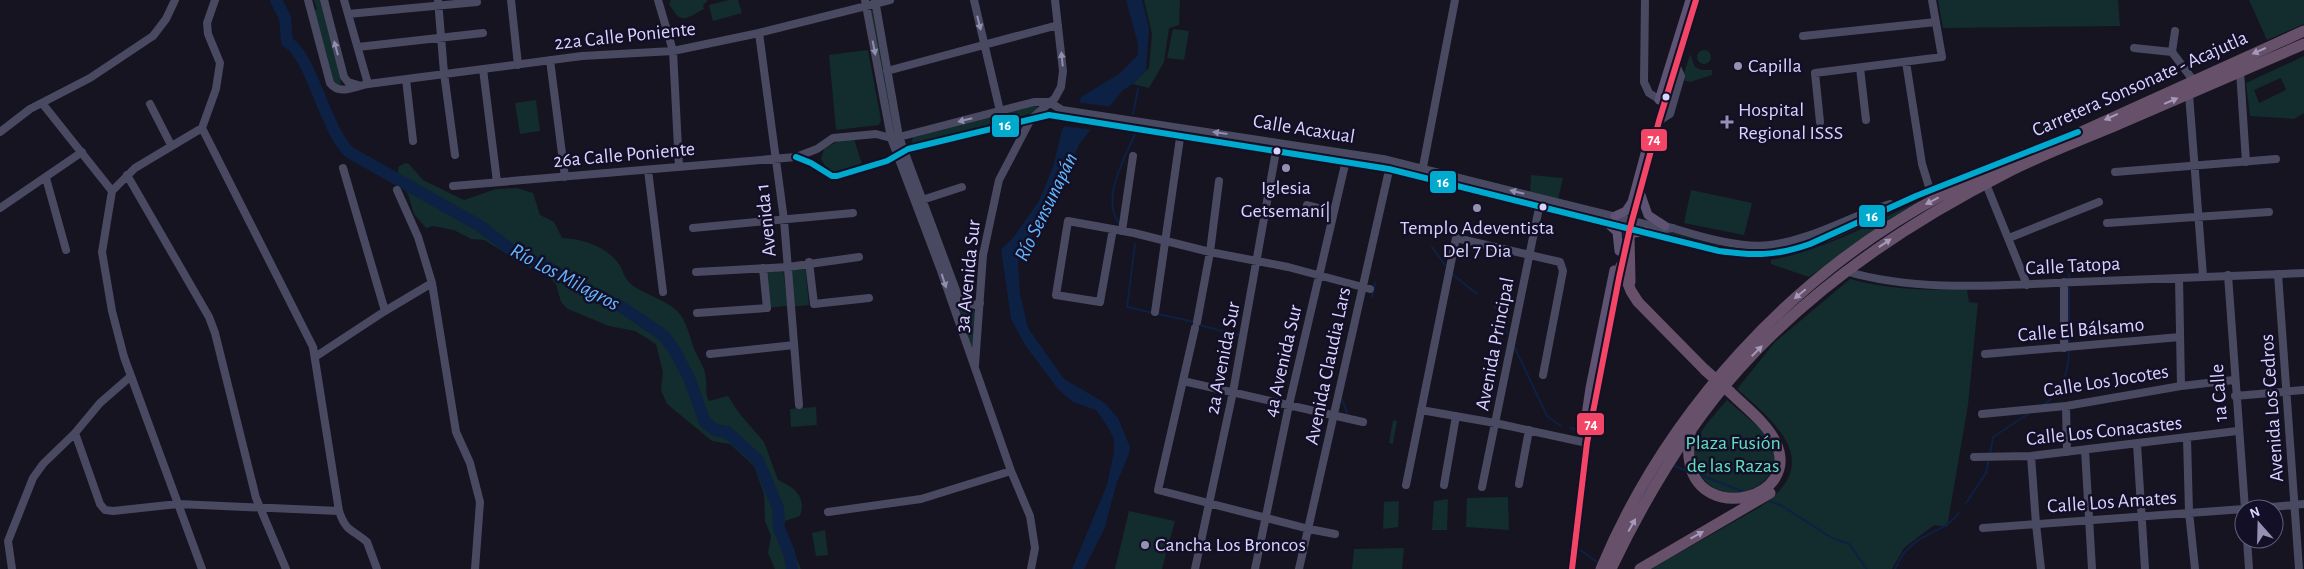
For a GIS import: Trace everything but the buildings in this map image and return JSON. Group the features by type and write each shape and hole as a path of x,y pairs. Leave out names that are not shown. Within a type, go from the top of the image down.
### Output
{"highway":[{"name":"Carretera Sonsonate - Acajutla","path":"1601,569 1623,522 1668,444 1710,388 1794,299 1840,262 1917,209 2078,132 2304,31"},
{"name":"Carretera Sonsonate - Acajutla","path":"1611,569 1655,484 1681,443 1713,401 1739,369 1797,311 1845,271 1917,222 2008,172 2304,44"},
{"path":"1629,226 1631,291"},
{"path":"1621,266 1631,291 1648,314 1765,426 1776,441 1780,452 1778,470 1772,483 1765,490 1738,499 1725,498 1709,492 1694,476 1689,456 1690,438 1713,401"},
{"path":"1640,569 1669,550 1758,502 1779,483 1785,472 1785,459 1781,440 1760,416 1730,392"}],"main road":[{"path":"1566,569 1585,443 1629,226 1632,202 1690,0"},
{"path":"1572,569 1590,388 1619,251 1640,193 1659,121 1696,0"},
{"path":"1640,193 1642,204 1648,215 1669,227"},
{"path":"1615,216 1626,212 1632,202"},
{"path":"1606,222 1616,232 1619,251"},
{"path":"1629,226 1644,231"}],"street":[{"path":"0,132 19,117 90,78 153,36 166,19 174,0"},
{"path":"202,569 131,376 112,311 102,252 112,190 127,175 202,128 219,73 220,63 208,34 207,23 215,0"},
{"path":"308,0 330,83 337,90 342,85 344,77 324,0"},
{"path":"344,0 368,84"},
{"path":"511,0 518,64"},
{"path":"658,0 672,51 679,167"},
{"name":"22a Calle Poniente","path":"337,90 444,73 550,60 672,51 759,33 865,3 890,0"},
{"path":"974,0 1000,111"},
{"name":"3a Avenida Sur","path":"975,368 983,256 999,180 1032,119 1059,92 1062,81 1055,0"},
{"path":"1424,177 1422,168 1455,0"},
{"path":"1645,0 1644,82 1649,93 1660,100"},
{"path":"1820,122 1815,73 1942,57 1932,0"},
{"path":"348,14 438,3 477,2"},
{"path":"875,2 900,137 901,152 953,308 1011,472 1030,516 1034,532 1034,559 1031,569"},
{"path":"438,3 444,73 455,155"},
{"path":"865,3 891,138 901,152 922,200 960,301"},
{"path":"1803,36 1936,22"},
{"path":"887,71 1058,25"},
{"path":"2175,30 2172,52 2193,80"},
{"path":"358,47 483,33"},
{"name":"Avenida 1","path":"759,33 784,220 799,405"},
{"path":"2134,48 2172,52"},
{"path":"550,60 564,177"},
{"path":"1906,62 1922,164 1930,190"},
{"path":"1860,68 1866,120"},
{"path":"483,69 497,182"},
{"path":"2240,71 2246,162"},
{"path":"344,77 352,84 360,85"},
{"path":"406,79 413,141"},
{"path":"2189,94 2202,276"},
{"name":"26a Calle Poniente","path":"454,186 796,158 817,149 833,138 876,134 891,138 900,137 1034,102 1048,102"},
{"path":"1048,102 1062,110 1124,124"},
{"path":"42,103 112,190"},
{"path":"150,104 171,146"},
{"name":"Calle Acaxual","path":"1052,116 1181,132 1272,140 1347,152 1422,168 1606,222 1629,226"},
{"name":"26a Calle Poniente","path":"796,158 811,163 832,176 843,176 887,161 901,152 1032,119 1052,116"},
{"path":"202,128 313,347 339,511 344,524 350,532 367,542 377,569"},
{"path":"1155,312 1181,132"},
{"name":"Calle Acaxual","path":"1181,132 1276,151 1389,169 1540,202 1615,216 1629,226"},
{"path":"1644,231 1719,251 1755,256 1792,250 1826,238 1930,190 2078,132"},
{"path":"1272,140 1276,151"},
{"path":"1276,151 1283,142"},
{"path":"817,149 817,160 822,171"},
{"name":"2a Avenida Sur","path":"1195,569 1234,392 1276,151"},
{"path":"0,208 82,152"},
{"name":"4a Avenida Sur","path":"1255,569 1289,405 1347,152"},
{"path":"1122,230 1133,156"},
{"path":"2114,172 2276,159"},
{"name":"Avenida Claudia Lars","path":"1299,569 1334,415 1366,288 1391,161"},
{"path":"343,168 385,312"},
{"path":"1416,175 1422,168"},
{"path":"648,170 662,292"},
{"path":"127,175 209,317 215,333 259,507 286,569"},
{"path":"46,178 66,250"},
{"path":"1219,181 1210,252 1196,325 1158,490 1335,534"},
{"path":"1986,184 2027,285"},
{"path":"922,200 962,187"},
{"path":"396,190 418,237 432,283 456,432 470,462 480,502 475,569"},
{"path":"1629,226 1665,229 1669,227 1743,245 1769,246 1794,240 1858,214 1916,196"},
{"name":"Avenida Principal","path":"1482,487 1540,202"},
{"path":"2009,238 2099,202"},
{"path":"1307,205 1334,212"},
{"path":"2107,223 2269,212"},
{"path":"693,228 853,213"},
{"path":"1113,229 1100,302 1056,295 1068,221 1122,230 1210,252 1258,260 1366,288"},
{"path":"1406,485 1456,238 1560,262 1564,268 1543,375"},
{"path":"696,272 788,267 808,262 859,258"},
{"path":"808,262 814,304 869,298"},
{"path":"697,313 767,308 764,268"},
{"name":"Calle Tatopa","path":"1845,271 1862,276 1937,284 2027,285 2304,273"},
{"name":"Avenida Los Cedros","path":"2278,274 2299,569"},
{"name":"1a Calle","path":"2228,275 2237,431 2244,499"},
{"path":"2179,278 2180,386"},
{"path":"2064,282 2068,347"},
{"path":"315,357 432,283"},
{"path":"953,308 960,301"},
{"path":"960,301 974,305 980,303"},
{"name":"Calle El Bálsamo","path":"1985,354 2180,337"},
{"path":"710,354 794,345"},
{"path":"12,569 8,541 33,478 43,464 75,433 100,403 131,376"},
{"name":"Calle Los Jocotes","path":"1982,414 2066,406 2180,386 2234,380"},
{"path":"1183,381 1363,422"},
{"path":"2235,396 2304,390"},
{"path":"2066,406 2067,452"},
{"path":"1421,410 1495,423 1585,443"},
{"path":"1444,485 1456,416"},
{"path":"1518,484 1529,430"},
{"name":"Calle Los Conacastes","path":"1974,458 1990,459 2032,456 2237,431"},
{"path":"75,433 100,504 105,510 113,512 178,504 339,511"},
{"path":"2187,438 2189,512 2195,569"},
{"path":"2137,444 2145,569"},
{"path":"2085,450 2092,569"},
{"path":"2032,456 2041,569"},
{"path":"828,512 921,499 1011,472"},
{"name":"Calle Los Amates","path":"2284,505 2304,504"},
{"name":"Calle Los Amates","path":"1983,528 2234,510"},
{"path":"2248,549 2249,569"}],"green space":[{"path":"314,0 320,0 340,76 341,84 339,86 332,81 327,55 313,11 317,9"},
{"path":"671,0 708,0 703,5 704,9 684,18 673,11 669,4"},
{"path":"729,0 738,0 742,13 713,21 709,5"},
{"path":"1144,0 1180,0 1179,25 1169,28 1164,62 1149,88 1133,84 1149,68 1152,34"},
{"path":"1938,0 2118,0 2120,26 1943,28"},
{"path":"2249,0 2304,0 2304,24 2267,40"},
{"path":"873,10 894,127 890,127 870,11"},
{"path":"1173,29 1189,31 1184,60 1167,58"},
{"path":"868,50 881,120 879,125 836,130 829,55"},
{"path":"1701,50 1707,50 1711,57 1707,64 1701,64 1697,60 1697,54"},
{"path":"1690,54 1695,67 1702,70 1712,70 1712,75 1690,82 1682,80"},
{"path":"2304,56 2304,113 2294,119 2250,116 2246,83","holes":["2281,78 2286,90 2259,103 2254,90"]},
{"path":"536,100 540,131 520,134 515,103"},
{"path":"1034,105 1039,108 1036,112 916,145 911,144 913,137"},
{"path":"854,139 862,164 844,172 828,171 821,159 824,149 838,141"},
{"path":"405,163 409,164 423,180 464,200 496,189 517,188 533,193 540,215 554,222 562,238 586,242 608,252 619,264 628,281 676,310 684,320 694,349 704,369 709,401 728,396 739,413 764,442 778,480 794,489 800,498 802,509 800,516 785,521 783,527 801,569 775,569 768,553 771,536 765,521 764,494 754,466 730,444 712,441 667,404 661,390 663,372 656,344 635,331 609,326 568,309 561,302 556,284 543,271 530,268 484,240 471,239 454,230 433,226 426,228 414,214 408,194 399,184 398,167"},
{"path":"1531,175 1563,178 1558,199 1530,193"},
{"path":"1691,190 1752,203 1744,235 1684,223"},
{"path":"1922,201 1809,277 1771,264 1771,260 1791,256 1828,243"},
{"path":"1843,225 1843,228 1802,244 1778,250 1761,251 1727,248 1658,231 1659,229 1725,247 1766,250 1796,244"},
{"path":"805,263 809,305 791,307 788,267"},
{"path":"783,267 787,306 767,308 763,268"},
{"path":"1850,279 1893,287 1967,290 1969,302 1978,303 1968,405 1947,527 1934,525 1904,548 1892,569 1651,569 1760,507 1779,491 1789,475 1792,460 1788,445 1779,430 1767,416 1737,389 1775,342"},
{"path":"960,304 964,309 976,311 973,350 956,310"},
{"name":"Plaza Fusión de las Razas","path":"1727,400 1767,434 1774,451 1773,466 1766,479 1754,488 1739,493 1723,492 1709,484 1698,470 1695,459 1695,444 1710,419"},
{"path":"816,407 817,425 791,427 790,409"},
{"path":"1393,420 1397,421 1393,444 1389,443"},
{"path":"1508,497 1509,530 1466,527 1467,498"},
{"path":"1448,499 1447,530 1432,530 1434,501"},
{"path":"1399,501 1398,527 1383,529 1384,502"},
{"name":"Cancha Los Broncos","path":"1129,511 1175,521 1162,569 1115,569"},
{"path":"825,530 828,555 816,556 812,533"},
{"path":"1404,548 1402,569 1352,569 1354,549"}],"water":[{"name":"Río Sensunapán","path":"1126,0 1142,0 1149,27 1146,71 1133,84 1123,90 1080,143 1052,204 1045,210 1031,238 1019,254 1020,294 1028,328 1064,379 1105,403 1118,418 1130,447 1116,485 1105,527 1084,569 1072,569 1107,485 1114,452 1114,439 1096,410 1073,402 1058,389 1025,345 1011,319 1001,249 1013,238 1039,201 1053,167 1062,130 1079,105 1081,97 1119,74 1138,55 1138,44"}],"pier":[{"path":"1076,102 1113,107 1095,130 1062,126 1076,105"}],"waterway":[{"name":"Río Los Milagros","path":"276,0 285,18 287,42 296,49 311,75 332,126 340,141 349,152 480,226 519,256 548,267 597,297 622,307 664,336 675,351 689,378 705,422 715,430 727,432 758,460 778,508 779,528 789,552 792,569"},
{"path":"1133,114 1138,89"},
{"path":"1120,225 1114,215 1113,192 1120,167 1135,134"},
{"path":"1135,244 1127,307 1194,322"},
{"path":"1432,247 1445,265"},
{"path":"1452,274 1477,294"},
{"path":"1372,297 1375,283"},
{"path":"2069,288 2069,345"},
{"path":"1495,307 1507,333"},
{"path":"1199,325 1238,335"},
{"path":"1514,346 1547,416 1561,426"},
{"path":"2042,406 2049,401 2063,382 2069,350"},
{"path":"1342,400 1347,412"},
{"path":"1990,454 1993,437 2031,412"},
{"path":"1570,428 1577,430"},
{"path":"1966,503 1986,473 1989,458"},
{"path":"1675,466 1687,471"},
{"path":"1700,475 1744,492"},
{"path":"1767,500 1782,506 1832,538 1849,544 1867,569"},
{"path":"1895,569 1902,556 1911,546 1947,524 1959,513"},
{"path":"1579,549 1597,562"}],"transit line":[{"name":"74","path":"1572,569 1587,443 1619,278 1630,228 1659,121 1696,0"},
{"name":"16","path":"796,157 811,163 832,176 837,176 887,161 908,149 1049,115 1389,169 1719,251 1765,254 1786,251 1810,244 1916,196 2078,132"}],"place":[{"name":"Capilla","path":"1738,66"},
{"name":"Hospital Regional ISSS","path":"1727,122"},
{"name":"Iglesia Getsemaní|","path":"1286,168"},
{"name":"Templo Adeventista Del 7 Dia","path":"1477,208"},
{"name":"Cancha Los Broncos","path":"1145,545"}]}
